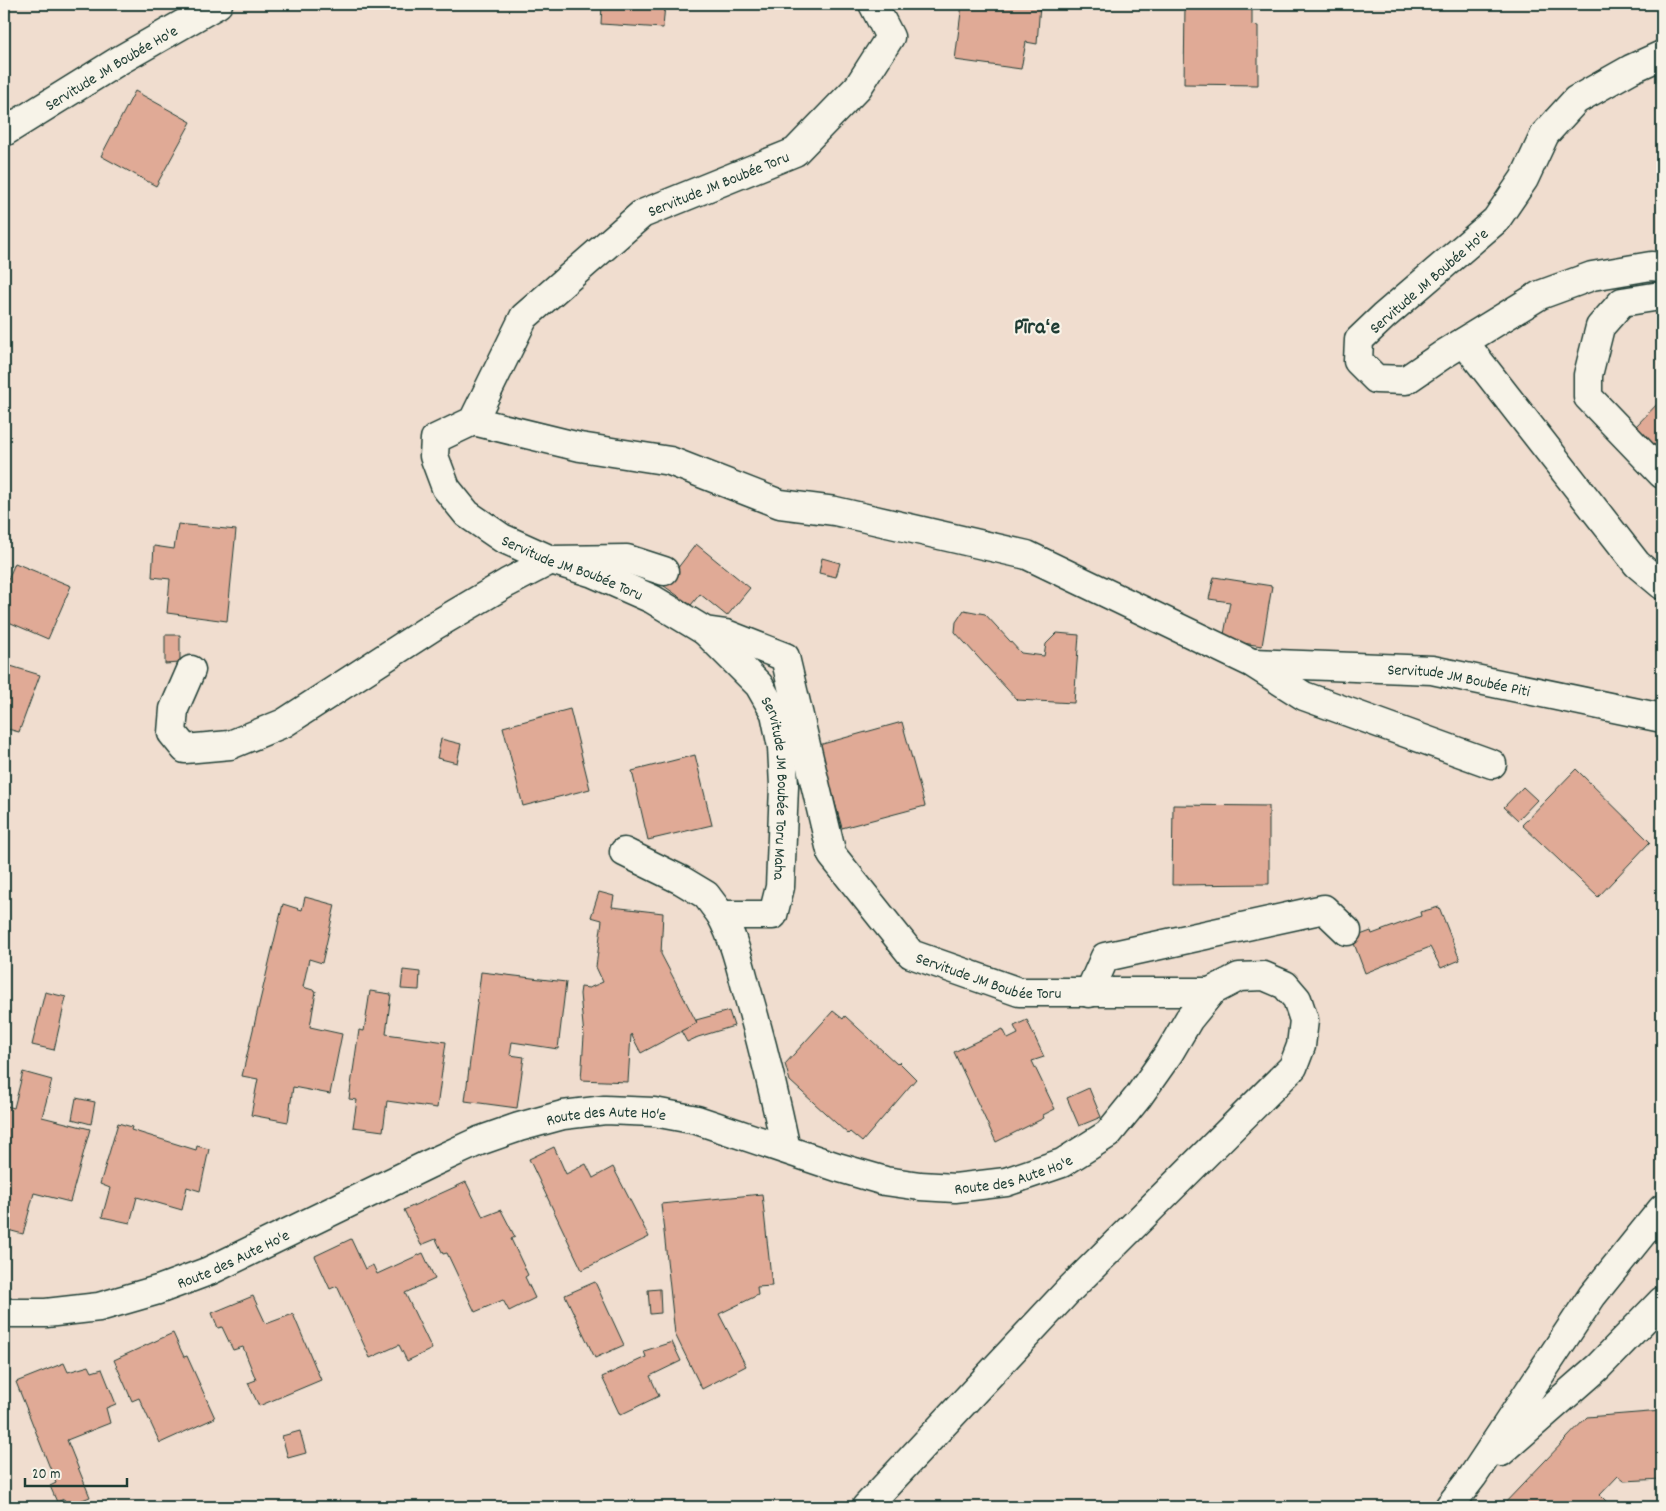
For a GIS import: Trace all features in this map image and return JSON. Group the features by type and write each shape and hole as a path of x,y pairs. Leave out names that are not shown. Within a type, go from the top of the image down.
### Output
{"street":[{"name":"Servitude JM Boubée Ho'e","path":"4,132 120,60 218,4"},
{"name":"Servitude JM Boubée Toru","path":"874,4 890,36 858,87 795,152 642,214 524,317 473,421 435,439 434,456 446,488 467,514 495,534 551,560 593,572 652,599 705,632 726,634 785,657 832,855 911,954 1019,992 1211,992"},
{"name":"Servitude JM Boubée Ho'e","path":"1662,55 1631,69 1576,100 1545,134 1524,179 1496,220 1359,340 1358,361 1376,378 1406,380 1540,295 1592,276 1651,266 1662,266"},
{"path":"1662,297 1622,302 1600,327 1588,375 1588,397 1662,474"},
{"path":"1464,342 1637,564 1662,585"},
{"path":"473,421 580,447 670,461 780,504 835,511 1027,555 1252,663 1304,696 1492,764"},
{"path":"191,670 174,709 172,733 185,749 230,745 284,723 434,626 506,583 551,560 627,559 664,572"},
{"name":"Servitude JM Boubée Toru Maha","path":"705,632 734,658 759,685 775,714 782,746 784,786 780,887 773,915 721,915"},
{"name":"Servitude JM Boubée Piti","path":"1252,663 1432,670 1662,718"},
{"path":"624,852 681,880 706,896 721,915 730,931 758,1028 786,1149"},
{"path":"1089,993 1105,957 1324,909 1347,930"},
{"name":"Route des Aute Ho'e","path":"4,1314 46,1313 99,1307 167,1286 209,1271 393,1181 479,1142 519,1127 563,1115 605,1110 654,1112 697,1120 836,1167 885,1181 954,1188 1006,1182 1062,1163 1108,1134 1138,1097 1169,1053 1189,1019 1211,992 1239,977 1264,976 1285,985 1297,999 1304,1020 1301,1046 1292,1067 1067,1292 866,1507"},
{"path":"1449,1507 1473,1476 1592,1296 1662,1209"},
{"path":"1473,1476 1598,1367 1662,1301"}],"building":[{"path":"602,4 665,4 663,28 601,24"},
{"path":"962,4 1040,4 1037,44 1026,42 1021,69 955,60"},
{"path":"1185,4 1252,4 1252,25 1258,26 1258,85 1184,84"},
{"path":"135,91 191,122 156,186 101,156"},
{"path":"1662,399 1662,454 1635,427"},
{"path":"178,524 236,530 227,621 167,613 170,579 152,577 154,546 174,549"},
{"path":"696,544 750,588 727,616 700,594 691,605 664,586"},
{"path":"822,558 840,563 836,577 819,573"},
{"path":"15,563 71,586 48,639 4,620 4,589"},
{"path":"1214,577 1272,586 1262,646 1223,640 1230,602 1209,599"},
{"path":"964,610 985,614 1021,653 1044,656 1046,644 1057,633 1079,635 1074,703 1017,700 955,632 956,622"},
{"path":"165,635 180,635 180,663 165,664"},
{"path":"4,664 40,675 19,732 4,728"},
{"path":"570,709 590,789 523,806 503,727"},
{"path":"902,722 925,806 842,828 819,745"},
{"path":"441,739 461,744 457,763 437,758"},
{"path":"695,755 712,825 648,840 632,771"},
{"path":"1576,769 1650,842 1598,897 1522,825"},
{"path":"1523,787 1537,800 1518,820 1504,807"},
{"path":"1173,805 1269,806 1269,884 1172,885"},
{"path":"599,892 614,896 612,907 663,913 661,954 697,1023 641,1053 631,1034 628,1082 581,1080 584,1036 581,987 589,988 603,982 596,967 602,920 591,917"},
{"path":"305,897 335,905 322,963 309,959 303,987 316,991 310,1027 342,1034 330,1094 293,1087 288,1122 251,1115 258,1079 242,1076 283,904 302,910"},
{"path":"1439,907 1460,960 1441,968 1430,947 1365,973 1352,938 1371,931 1372,934 1421,916 1420,912"},
{"path":"403,970 420,972 419,990 401,989"},
{"path":"481,972 566,982 558,1049 512,1042 510,1055 524,1057 517,1108 465,1101"},
{"path":"370,991 391,994 386,1034 446,1042 437,1108 387,1101 383,1131 353,1127 357,1100 349,1099 359,1030 364,1031"},
{"path":"45,992 66,997 54,1050 32,1045"},
{"path":"729,1011 734,1026 687,1042 681,1031 697,1023 696,1020"},
{"path":"833,1011 843,1019 845,1016 916,1079 862,1142 850,1132 848,1134 790,1081 785,1064"},
{"path":"1027,1020 1044,1057 1032,1061 1055,1109 1043,1115 1044,1118 996,1142 954,1052 1003,1029 1008,1039 1018,1034 1014,1026"},
{"path":"23,1072 52,1080 42,1117 90,1129 70,1202 34,1193 23,1234 4,1229 4,1118 7,1106 14,1108"},
{"path":"1089,1088 1101,1117 1079,1126 1067,1098"},
{"path":"76,1098 95,1102 91,1124 72,1119"},
{"path":"118,1123 132,1127 131,1130 196,1150 197,1146 209,1149 200,1191 187,1187 182,1210 137,1197 130,1223 102,1217 110,1188 100,1184"},
{"path":"554,1147 566,1174 586,1164 593,1178 613,1167 649,1237 582,1270 529,1159"},
{"path":"466,1182 483,1217 501,1210 515,1237 511,1239 528,1275 525,1277 535,1298 509,1311 503,1300 475,1312 447,1253 443,1254 436,1239 421,1245 404,1210"},
{"path":"762,1194 772,1286 757,1287 758,1295 719,1314 746,1366 702,1389 675,1334 661,1204"},
{"path":"351,1239 365,1269 373,1265 377,1274 423,1253 435,1279 405,1293 432,1349 407,1361 399,1345 370,1358 337,1286 330,1289 315,1256"},
{"path":"595,1282 624,1345 595,1358 565,1295"},
{"path":"660,1289 661,1313 650,1314 648,1290"},
{"path":"253,1296 266,1324 293,1314 321,1380 259,1406 248,1383 256,1380 243,1347 233,1350 222,1327 218,1328 212,1313"},
{"path":"173,1333 184,1357 187,1356 215,1418 160,1443 139,1398 132,1401 114,1360"},
{"path":"672,1342 681,1361 650,1376 659,1396 620,1415 602,1377 646,1357 644,1351"},
{"path":"64,1363 68,1372 89,1366 92,1372 102,1369 116,1404 106,1408 110,1423 67,1440 90,1497 67,1506 64,1499 57,1502 50,1486 56,1483 16,1382"},
{"path":"1662,1411 1662,1479 1624,1481 1618,1476 1600,1495 1612,1507 1501,1507 1587,1417"},
{"path":"300,1431 306,1453 288,1458 282,1436"}],"district":[{"name":"Pīraʻe","path":"1037,326"}]}
